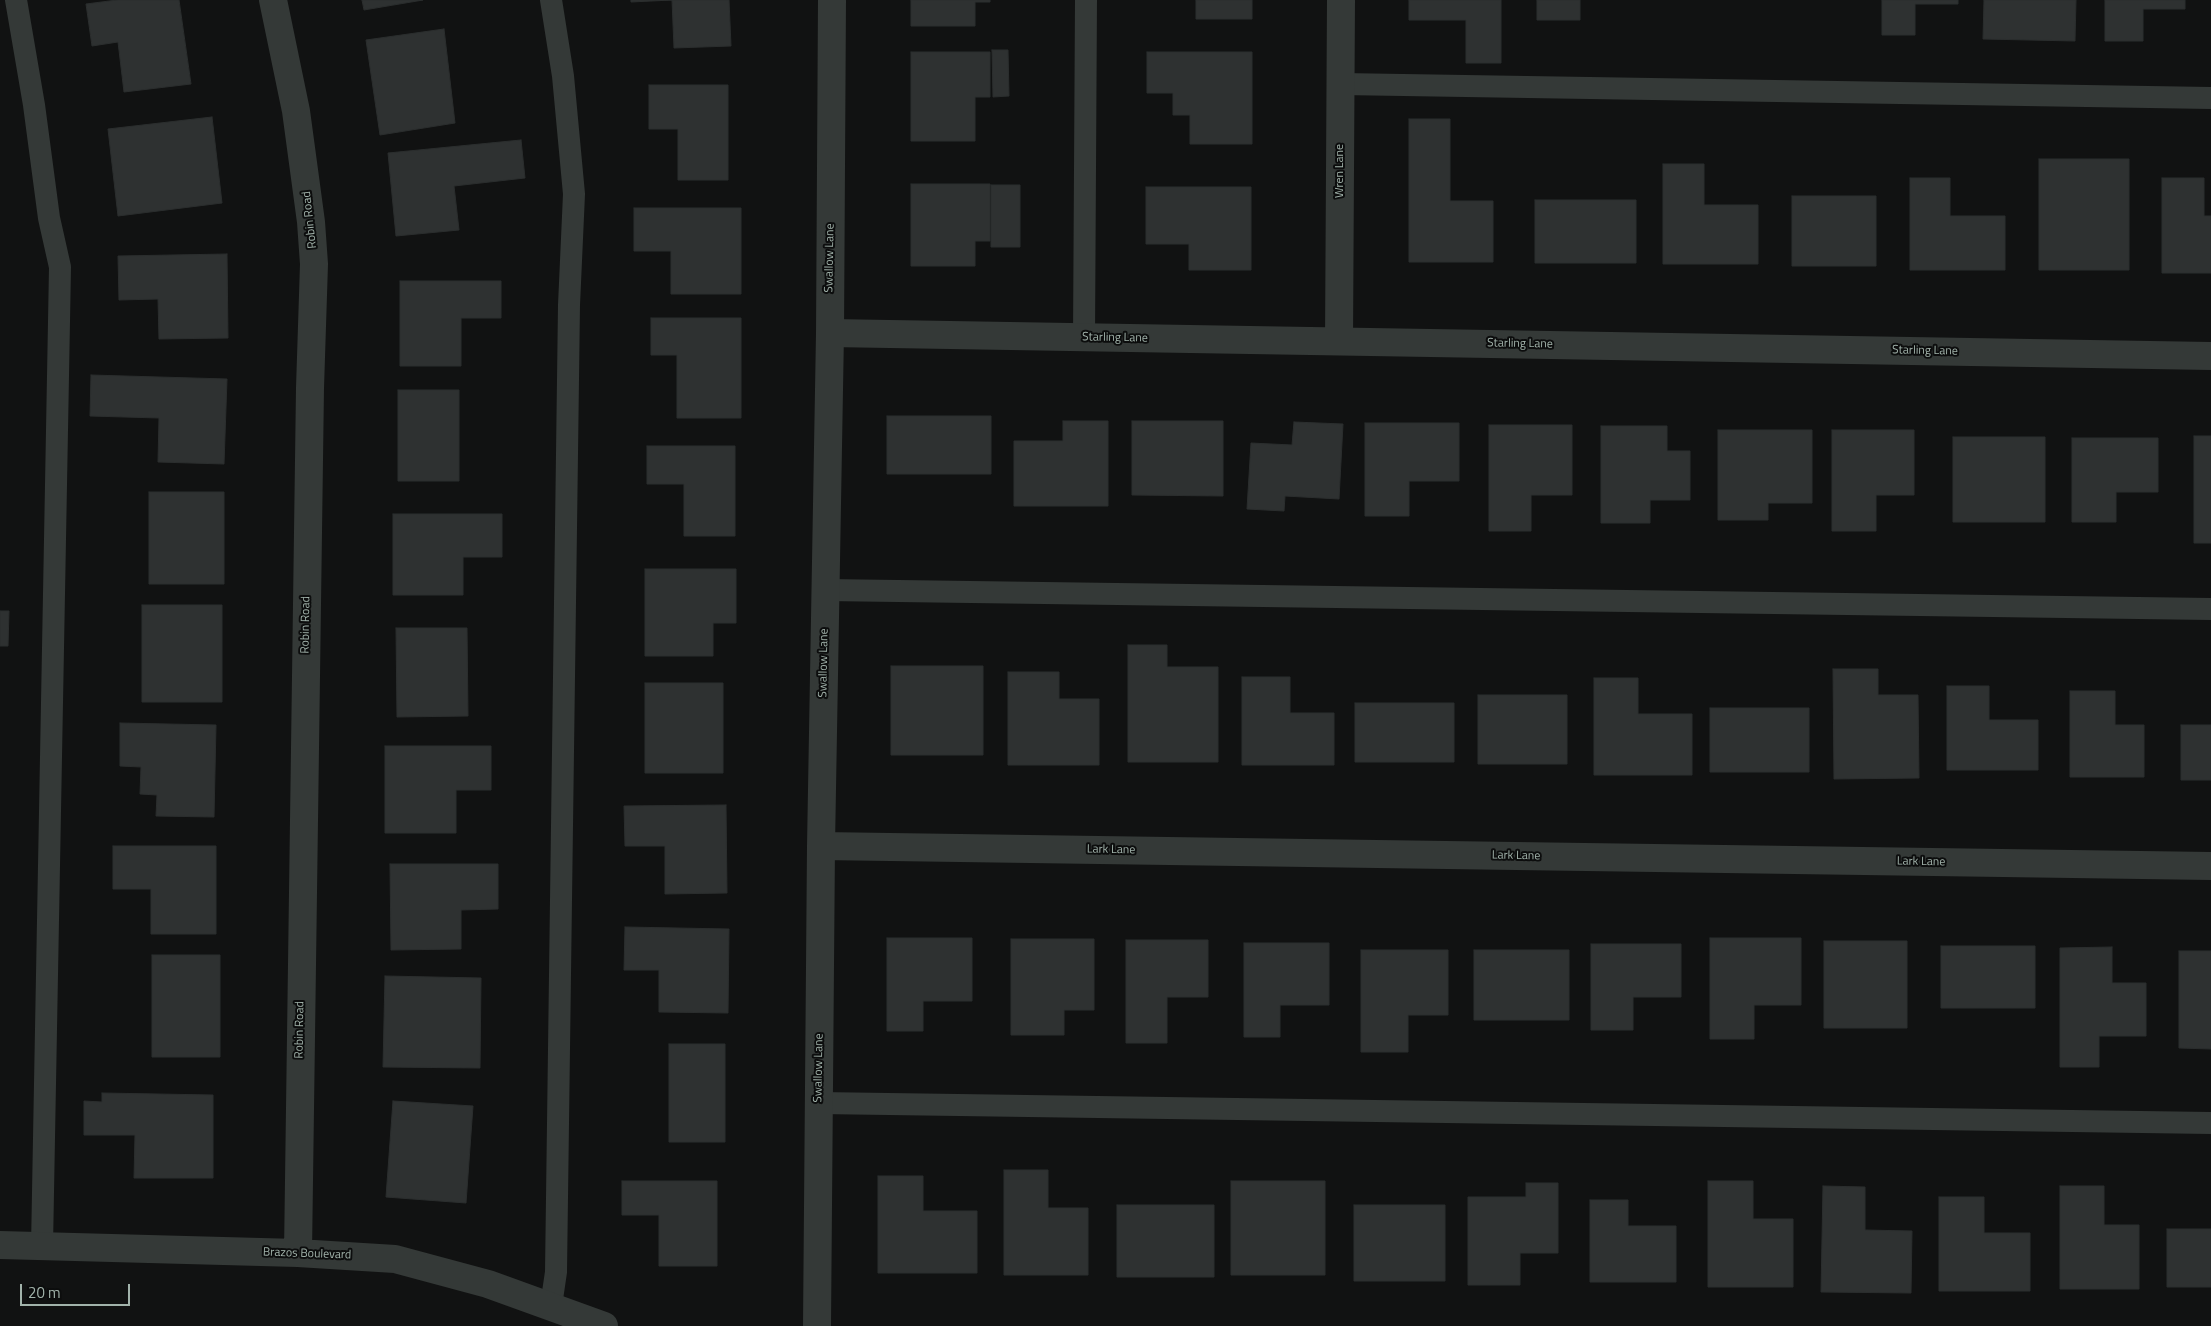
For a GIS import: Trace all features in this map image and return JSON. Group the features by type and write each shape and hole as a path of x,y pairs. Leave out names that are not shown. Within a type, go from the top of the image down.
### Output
{"street":[{"name":"Robin Road","path":"273,0 296,111 311,222 314,264 310,418 298,1253"},
{"name":"Swallow Lane","path":"817,1326 821,846 830,333 832,0"},
{"name":"Wren Lane","path":"1339,341 1342,0"},
{"name":"Starling Lane","path":"830,333 2211,356"},
{"name":"Lark Lane","path":"821,846 2211,866"},
{"name":"Brazos Boulevard","path":"0,1245 298,1253 395,1259 488,1284 604,1326"}],"lane":[{"path":"16,0 34,105 49,218 60,267 42,1246"},
{"path":"550,1306 556,1272 568,305 574,194 563,76 552,0"},
{"path":"1084,337 1086,0"},
{"path":"1341,84 2211,98"},
{"path":"826,590 2211,609"},
{"path":"819,1103 2211,1124"}],"building":[{"path":"117,0 179,0 191,84 124,92 118,42 92,46 86,4"},
{"path":"362,0 423,0 364,10"},
{"path":"631,0 672,0 631,2"},
{"path":"672,0 729,0 731,46 674,48"},
{"path":"911,0 990,0 990,2 975,2 975,26 911,26"},
{"path":"1196,0 1252,0 1252,19 1196,19"},
{"path":"1409,0 1501,0 1501,63 1466,63 1466,20 1409,20"},
{"path":"1537,0 1580,0 1580,20 1537,20"},
{"path":"1882,0 1958,0 1958,4 1915,4 1915,35 1882,35"},
{"path":"1984,0 2076,0 2075,41 1983,39"},
{"path":"2105,0 2185,0 2185,9 2143,9 2143,41 2105,41"},
{"path":"444,29 455,123 380,135 366,40"},
{"path":"992,50 1008,50 1009,96 993,97"},
{"path":"911,52 990,52 990,97 975,97 975,141 911,141"},
{"path":"1147,52 1252,52 1252,144 1190,144 1190,115 1173,115 1173,93 1147,93"},
{"path":"649,85 728,85 728,180 678,180 678,129 649,129"},
{"path":"212,117 222,203 118,216 108,129"},
{"path":"1409,119 1450,119 1450,201 1493,201 1493,262 1409,262"},
{"path":"521,140 525,178 454,186 459,230 396,236 388,153"},
{"path":"2039,159 2129,159 2129,270 2039,270"},
{"path":"1663,164 1704,164 1704,205 1758,205 1758,264 1663,264"},
{"path":"1910,178 1950,178 1950,216 2005,216 2005,270 1910,270"},
{"path":"2162,178 2204,178 2204,216 2211,216 2211,273 2162,273"},
{"path":"911,184 990,184 990,241 975,241 975,266 911,266"},
{"path":"991,185 1020,185 1020,247 991,247"},
{"path":"1146,187 1251,187 1251,270 1189,270 1189,244 1146,244"},
{"path":"1792,196 1876,196 1876,266 1792,266"},
{"path":"1535,200 1636,200 1636,263 1535,263"},
{"path":"634,208 741,208 741,294 671,294 671,251 634,251"},
{"path":"227,254 228,338 159,339 158,299 119,300 118,256"},
{"path":"400,281 501,281 501,318 461,318 461,366 400,366"},
{"path":"651,318 741,318 741,418 677,418 677,355 651,355"},
{"path":"91,375 227,379 224,464 158,462 159,418 90,416"},
{"path":"398,390 459,390 459,481 398,481"},
{"path":"887,416 991,416 991,474 887,474"},
{"path":"1063,421 1108,421 1108,506 1014,506 1014,441 1063,441"},
{"path":"1132,421 1223,421 1223,496 1132,495"},
{"path":"1294,422 1343,424 1339,499 1285,496 1284,511 1247,509 1251,443 1292,445"},
{"path":"1365,423 1459,423 1459,481 1409,481 1409,516 1365,516"},
{"path":"1489,425 1572,425 1572,495 1531,495 1531,531 1489,531"},
{"path":"1601,426 1667,426 1667,451 1690,451 1690,500 1650,500 1650,523 1601,523"},
{"path":"1718,430 1812,430 1812,503 1768,503 1768,520 1718,520"},
{"path":"1832,430 1914,430 1914,495 1876,495 1876,531 1832,531"},
{"path":"2194,436 2211,436 2211,543 2194,543"},
{"path":"1953,437 2045,437 2045,522 1953,522"},
{"path":"2072,438 2158,438 2158,492 2116,492 2116,522 2072,522"},
{"path":"647,446 735,446 735,536 684,536 684,484 647,484"},
{"path":"149,492 224,492 224,584 149,584"},
{"path":"393,514 502,514 502,557 463,557 463,595 393,595"},
{"path":"645,569 736,569 736,623 713,623 713,656 645,656"},
{"path":"142,605 222,605 222,702 142,702"},
{"path":"0,611 9,611 8,646 0,646"},
{"path":"396,628 467,628 468,716 397,717"},
{"path":"1128,645 1167,645 1167,667 1218,667 1218,762 1128,762"},
{"path":"891,666 983,666 983,755 891,755"},
{"path":"1833,669 1878,669 1878,695 1918,695 1919,778 1834,779"},
{"path":"1008,672 1059,672 1059,699 1099,699 1099,765 1008,765"},
{"path":"1242,677 1290,677 1290,713 1334,713 1334,765 1242,765"},
{"path":"1594,678 1638,678 1638,714 1692,714 1692,775 1594,775"},
{"path":"645,683 723,683 723,773 645,773"},
{"path":"1947,686 1989,686 1989,720 2038,720 2038,770 1947,770"},
{"path":"2070,691 2115,691 2115,725 2144,725 2144,777 2070,777"},
{"path":"1478,695 1567,695 1567,764 1478,764"},
{"path":"1355,703 1454,703 1454,762 1355,762"},
{"path":"1710,708 1809,708 1809,772 1710,772"},
{"path":"120,723 216,725 214,817 156,816 157,795 140,794 141,767 120,766"},
{"path":"2181,725 2211,725 2211,780 2181,780"},
{"path":"385,746 491,746 491,790 456,790 456,833 385,833"},
{"path":"726,805 727,893 665,894 665,846 625,846 624,806"},
{"path":"113,846 216,846 216,934 151,934 151,889 113,889"},
{"path":"390,864 498,864 498,909 461,910 461,949 391,950"},
{"path":"625,927 729,929 728,1013 659,1012 659,970 624,970"},
{"path":"887,938 972,938 972,1001 923,1001 923,1031 887,1031"},
{"path":"1710,938 1801,938 1801,1005 1754,1005 1754,1039 1710,1039"},
{"path":"1011,939 1094,939 1094,1010 1064,1010 1064,1035 1011,1035"},
{"path":"1126,940 1208,940 1208,997 1167,997 1167,1043 1126,1043"},
{"path":"1824,941 1907,941 1907,1028 1824,1028"},
{"path":"1244,943 1329,943 1329,1005 1280,1005 1280,1037 1244,1037"},
{"path":"1591,944 1681,944 1681,997 1633,997 1633,1030 1591,1030"},
{"path":"1941,946 2035,946 2035,1008 1941,1008"},
{"path":"2112,947 2112,983 2146,983 2146,1036 2099,1036 2099,1067 2060,1067 2060,948"},
{"path":"1361,950 1448,950 1448,1015 1408,1015 1408,1052 1361,1052"},
{"path":"1474,950 1569,950 1569,1020 1474,1020"},
{"path":"2179,951 2211,951 2211,1049 2179,1048"},
{"path":"152,955 220,955 220,1057 152,1057"},
{"path":"385,976 481,978 480,1068 383,1067"},
{"path":"669,1044 725,1044 725,1142 669,1142"},
{"path":"102,1093 213,1095 213,1178 134,1178 135,1135 84,1135 84,1101 102,1102"},
{"path":"393,1101 473,1106 466,1203 386,1197"},
{"path":"1004,1170 1048,1170 1048,1208 1088,1208 1088,1275 1004,1275"},
{"path":"878,1176 923,1176 923,1211 977,1211 977,1273 878,1273"},
{"path":"622,1181 717,1181 717,1266 659,1266 659,1215 622,1215"},
{"path":"1231,1181 1325,1181 1325,1275 1231,1275"},
{"path":"1708,1181 1753,1181 1753,1219 1793,1219 1793,1287 1708,1287"},
{"path":"1526,1183 1558,1183 1558,1253 1520,1253 1520,1285 1468,1285 1468,1197 1526,1197"},
{"path":"1823,1186 1865,1187 1865,1230 1912,1231 1911,1293 1821,1292"},
{"path":"2060,1186 2104,1186 2104,1225 2139,1225 2139,1289 2060,1289"},
{"path":"1939,1197 1984,1197 1984,1233 2030,1233 2030,1291 1939,1291"},
{"path":"1590,1200 1628,1200 1628,1226 1676,1226 1676,1282 1590,1282"},
{"path":"1117,1205 1214,1205 1214,1277 1117,1277"},
{"path":"1354,1205 1445,1205 1445,1281 1354,1281"},
{"path":"2167,1229 2211,1229 2211,1287 2167,1287"}]}
